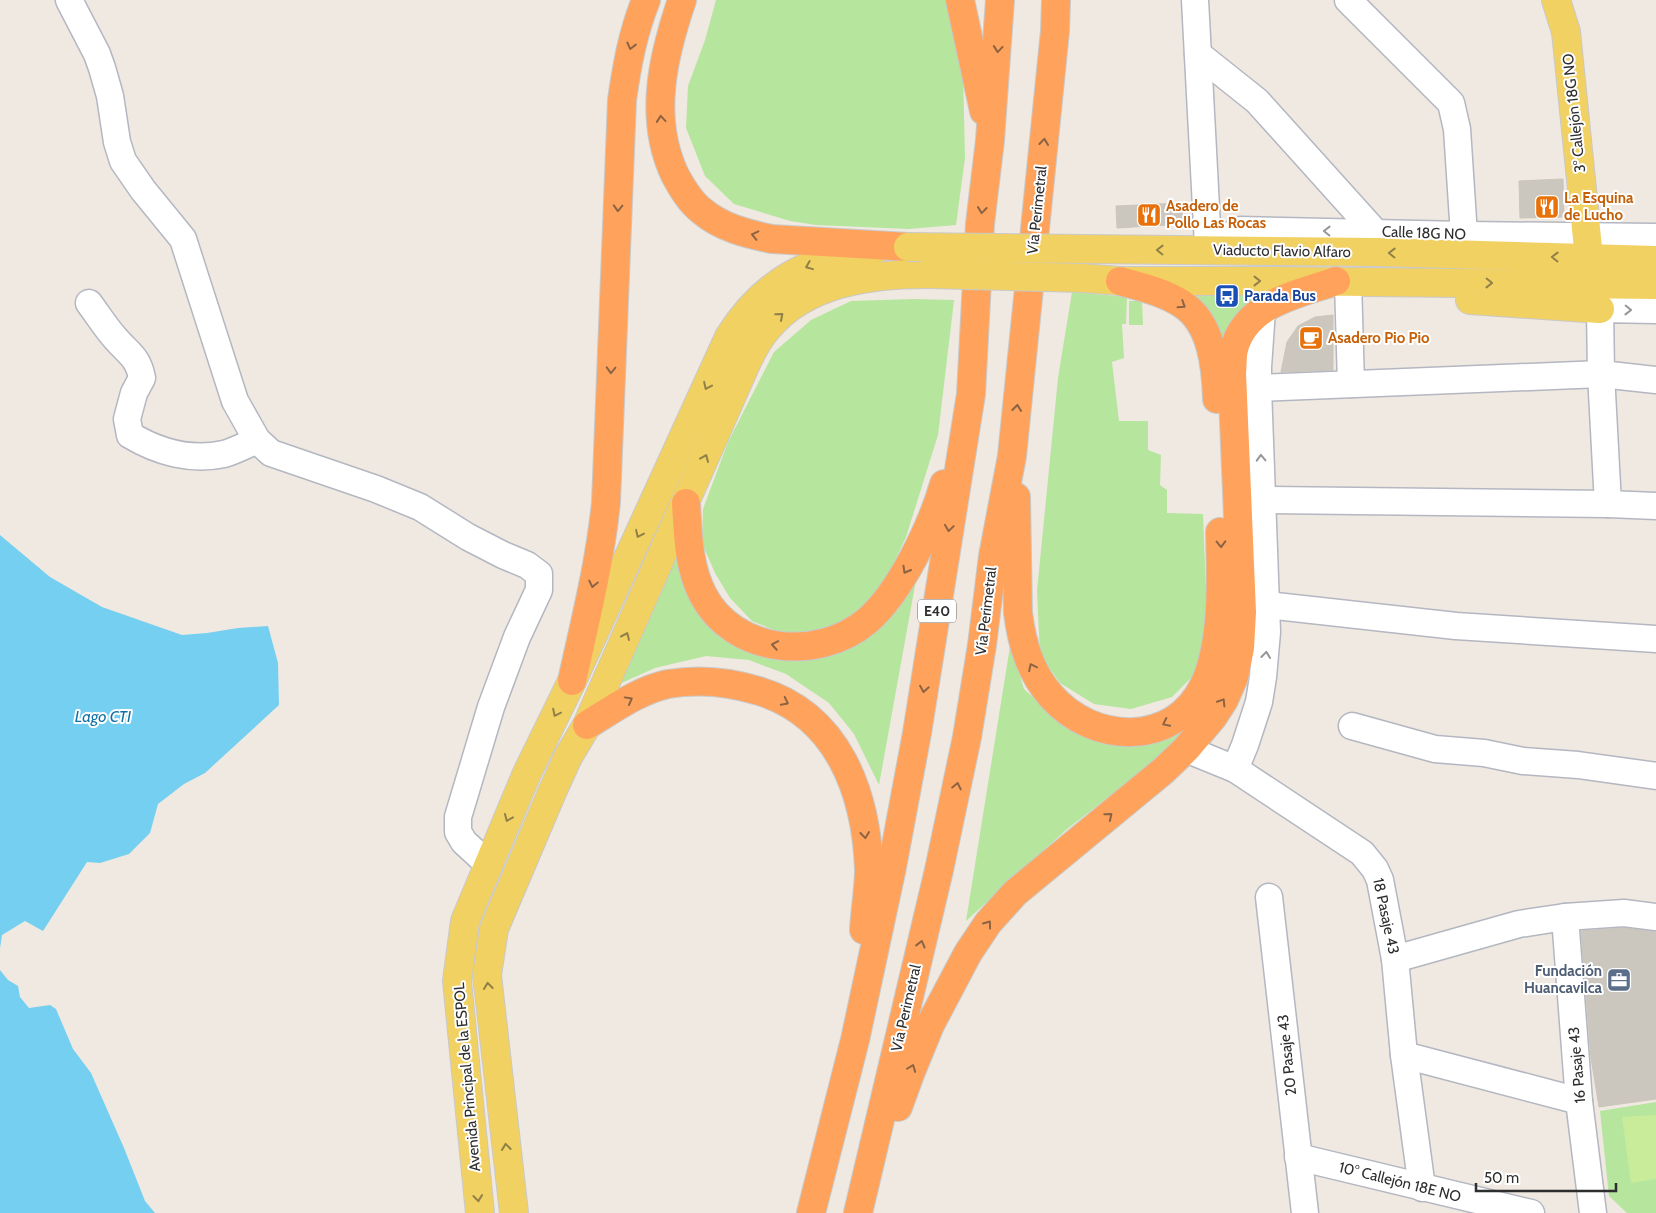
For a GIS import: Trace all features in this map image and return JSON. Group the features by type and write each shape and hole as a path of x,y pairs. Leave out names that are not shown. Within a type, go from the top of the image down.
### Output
{"highway":[{"path":"572,681 597,569 604,524 622,100 628,59 646,0"},
{"path":"682,0 665,60 660,94 661,114 666,151 671,167 685,193 694,204 714,220 754,236 772,239 908,247"},
{"path":"960,0 990,140"},
{"name":"E40","path":"811,1213 855,1040 892,867 917,733 971,394 980,224 990,140 1000,0"},
{"name":"Vía Perimetral","path":"858,1213 967,737 982,645 993,556 1012,456 1055,31 1056,0"},
{"path":"1012,456 1016,510 1020,630 1026,654 1041,683 1059,704 1082,721 1097,728 1115,732 1141,731 1176,718 1196,698 1204,686 1214,657 1217,638 1221,575 1217,380 1208,340 1192,311 1169,297 1120,281"},
{"path":"862,1213 910,1074 930,1025 968,953 988,923 1015,893 1186,750 1224,700 1234,677 1240,648 1242,594 1232,372 1234,350 1241,332 1262,310 1276,301 1348,282"},
{"path":"686,503 688,544 693,570 703,596 717,616 737,631 762,643 788,647 816,645 837,639 866,622 883,605 915,554 943,489 971,394"},
{"path":"587,725 636,696 651,690 668,684 700,682 732,684 767,694 796,707 820,728 839,754 859,799 869,870 855,1040"}],"main road":[{"name":"3° Callejón 18G NO","path":"1556,0 1566,32 1588,247"},
{"name":"Viaducto Flavio Alfaro","path":"572,681 730,337 754,304 775,285 799,270 844,255 908,247 1202,248 1376,252 1588,247 1656,260"},
{"name":"Viaducto Flavio Alfaro","path":"686,503 745,366 758,341 773,322 799,300 830,286 874,277 906,274 1082,278 1120,281 1656,285"},
{"path":"1348,282 1379,294 1600,309"},
{"name":"Avenida Principal de la ESPOL","path":"514,1213 487,975 494,929 553,790 568,757 587,725 686,503"},
{"name":"Avenida Principal de la ESPOL","path":"480,1213 457,981 465,921 527,773 572,681"},
{"path":"541,745 544,754 548,758 558,761 568,757"},
{"path":"489,865 518,872"}],"street":[{"path":"69,0 97,54 102,68 110,96 117,142 124,161 143,190 183,239 235,401 257,440 271,453 376,489 420,507 468,538 527,565 539,574 539,590 517,637 491,707 458,817 458,832 464,842 489,865"},
{"path":"1195,0 1202,248"},
{"path":"1348,0 1452,103 1457,129 1464,235"},
{"path":"1198,54 1257,101 1375,232"},
{"name":"Calle 18G NO","path":"1202,248 1241,230 1464,235 1588,247 1656,237"},
{"path":"1348,282 1351,384"},
{"path":"89,303 115,339 137,361 141,373 142,378 134,393 127,419 130,434 144,444 166,452 196,457 225,454 257,440"},
{"path":"1608,504 1601,374 1600,309 1656,310"},
{"path":"1235,769 1259,702 1266,653 1267,605 1258,388 1262,310"},
{"path":"1258,388 1601,374 1656,380"},
{"path":"1262,500 1656,506"},
{"path":"1267,605 1456,626 1656,639"},
{"path":"1352,726 1435,749 1484,753 1523,761 1578,765 1656,776"},
{"name":"18 Pasaje 43","path":"1186,750 1235,769 1362,853 1375,869 1380,880 1395,959 1404,1056 1422,1188"},
{"name":"20 Pasaje 43","path":"1269,897 1305,1213"},
{"path":"1395,959 1519,924 1565,917 1624,913 1656,917"},
{"name":"16 Pasaje 43","path":"1565,917 1579,1101 1593,1213"},
{"path":"1404,1056 1579,1101"},
{"name":"10° Callejón 18E NO","path":"1298,1157 1532,1213"}],"green space":[{"path":"716,0 949,0 963,72 965,158 956,225 909,229 816,225 790,221 734,204 705,176 686,128 688,86 705,40"},
{"path":"1072,292 1127,297 1126,324 1122,324 1124,358 1112,362 1119,421 1148,421 1148,450 1161,455 1160,485 1167,490 1167,513 1203,514 1208,646 1195,674 1172,697 1131,709 1094,704 1060,683 1040,655 1037,591 1058,378"},
{"path":"1262,295 1226,356 1191,296"},
{"path":"954,300 938,435 906,537 882,589 861,612 824,633 784,634 752,621 730,598 715,573 702,543 703,509 728,442 774,352 811,320 851,301"},
{"path":"1129,301 1142,301 1143,325 1129,325"},
{"path":"673,545 687,584 749,643 875,627 898,610 918,569 879,785 854,734 829,703 786,674 749,660 706,656 655,668 617,685"},
{"path":"1012,634 1014,657 1024,689 1061,723 1113,742 1202,712 1180,741 1066,830 966,921"},
{"path":"1656,1102 1656,1213 1627,1213 1609,1196 1600,1111"},
{"path":"1656,1115 1656,1179 1631,1183 1622,1117"}],"water":[{"name":"Lago CTI","path":"0,535 50,577 102,607 182,635 268,626 278,663 279,705 205,773 184,784 158,804 150,833 129,854 100,863 87,862 43,931 25,921 2,935 0,948"},
{"path":"0,970 8,980 18,986 20,997 29,1008 50,1005 56,1009 73,1049 91,1073 145,1201 155,1213 0,1213"}],"building":[{"path":"1563,179 1564,217 1520,218 1519,181"},
{"name":"Asadero de Pollo Las Rocas","path":"1182,203 1183,224 1117,228 1116,206"},
{"path":"1333,315 1333,370 1281,372 1287,342 1298,326 1315,317"},
{"name":"Fundación Huancavilca","path":"1624,928 1656,932 1656,1099 1599,1107 1591,1058 1581,931"}],"place":[{"name":"La Esquina de Lucho","path":"1547,207"},
{"name":"Asadero de Pollo Las Rocas","path":"1149,215"},
{"name":"Parada Bus","path":"1227,296"},
{"name":"Asadero Pio Pio","path":"1311,338"},
{"name":"Fundación Huancavilca","path":"1619,980"}]}
